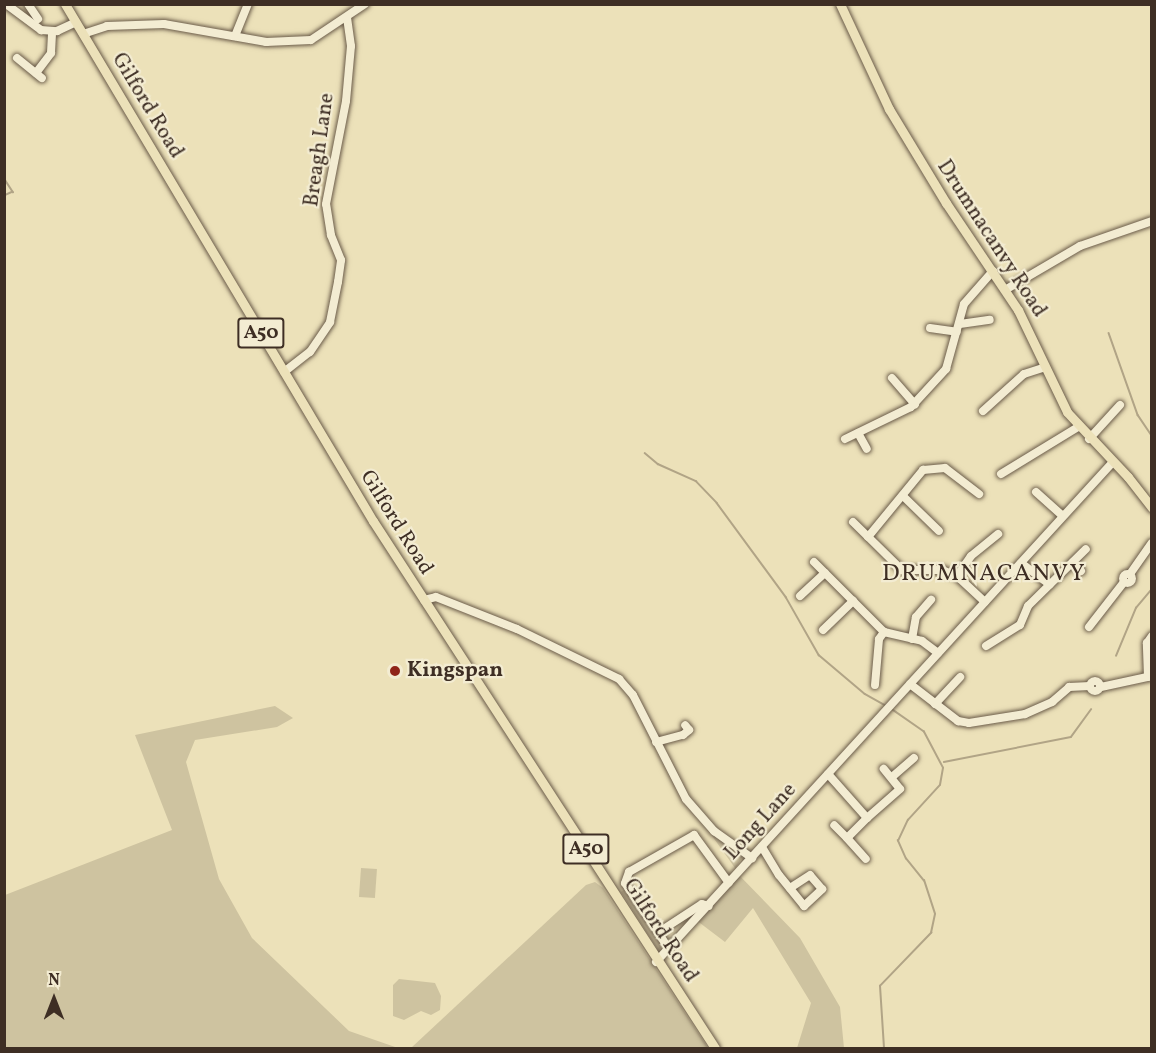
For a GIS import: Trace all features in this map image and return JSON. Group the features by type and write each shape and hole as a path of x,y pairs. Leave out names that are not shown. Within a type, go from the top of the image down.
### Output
{"main road":[{"name":"Gilford Road","path":"65,4 284,372 424,600 656,962 715,1048"},
{"name":"Drumnacanvy Road","path":"840,4 905,136 1005,290 1078,427 1152,508"}],"street":[{"path":"6,4 35,27 52,32 76,22"},
{"path":"28,4 38,19"},
{"path":"235,36 248,4"},
{"path":"83,34 125,24 164,24 266,42 311,40 365,4"},
{"name":"Breagh Lane","path":"284,372 310,352 330,322 338,282 341,260 331,235 326,204 346,101 351,46 347,18"},
{"path":"17,58 39,76 51,53 52,32"},
{"path":"1005,290 1080,246 1152,220"},
{"path":"845,439 915,404 946,369 964,304 993,271"},
{"path":"930,328 958,328 990,320"},
{"path":"983,411 1024,374 1045,368"},
{"path":"892,378 915,404"},
{"path":"1089,439 1120,405"},
{"path":"1000,474 1078,427"},
{"path":"858,433 867,449"},
{"name":"Long Lane","path":"656,962 1112,463"},
{"path":"868,537 923,470 934,467 945,468 979,494"},
{"path":"1036,492 1063,516"},
{"path":"903,496 939,531"},
{"path":"853,522 902,570 942,570 957,576 985,602"},
{"path":"957,576 971,556 998,534"},
{"path":"1089,627 1124,582 1131,580 1130,574 1152,543"},
{"path":"986,646 1020,625 1028,606 1086,549"},
{"path":"814,562 884,632 922,641 938,653"},
{"path":"1073,562 1081,571"},
{"path":"1021,563 1050,585"},
{"path":"801,596 825,573"},
{"path":"424,600 436,597 517,629 619,679 633,695 686,799 714,831 752,858"},
{"path":"912,639 916,617 930,600"},
{"path":"823,630 853,601"},
{"path":"875,685 879,639 884,632"},
{"path":"910,684 958,721 976,723 1025,714 1052,702 1069,687 1090,686 1096,681 1101,687 1150,677 1147,643 1152,636"},
{"path":"935,704 960,677"},
{"path":"656,742 690,730"},
{"path":"892,777 914,758"},
{"path":"847,838 899,790 892,777 884,769"},
{"path":"828,774 867,818"},
{"path":"834,825 866,859"},
{"path":"669,949 625,883 629,872 694,835 729,884"},
{"path":"762,847 790,888 804,906 822,892 816,878 807,876 790,888"},
{"path":"659,932 702,904 709,906"}],"shaded area":[{"path":"275,706 293,718 277,727 195,740 186,762 219,879 252,938 349,1031 398,1048 5,1048 5,895 172,830 135,735"},
{"path":"710,833 743,856 735,869 735,868"},
{"path":"361,868 377,869 375,898 359,897"},
{"path":"738,874 800,938 840,1007 844,1048 797,1048 811,1003 753,908 725,942 696,920"},
{"path":"595,882 603,888 708,1048 411,1048 586,885"},
{"path":"627,888 664,944 658,950 621,892"},
{"path":"399,979 435,983 441,996 440,1010 431,1015 421,1011 404,1020 393,1016 393,985"}],"waterway":[{"path":"4,178 13,192 4,196"},
{"path":"1109,333 1138,415 1152,436"},
{"path":"645,453 658,464 696,481 717,503 786,597 819,655 865,694 887,706"},
{"path":"1116,656 1136,608 1152,589"},
{"path":"884,1048 880,986 931,933 935,914 924,881 906,859 898,841 908,820 940,785 943,768 924,732 891,709"},
{"path":"944,762 1071,737 1091,709"}],"place":[{"name":"Kingspan","path":"395,671"}],"district":[{"name":"DRUMNACANVY","path":"984,575"}]}
